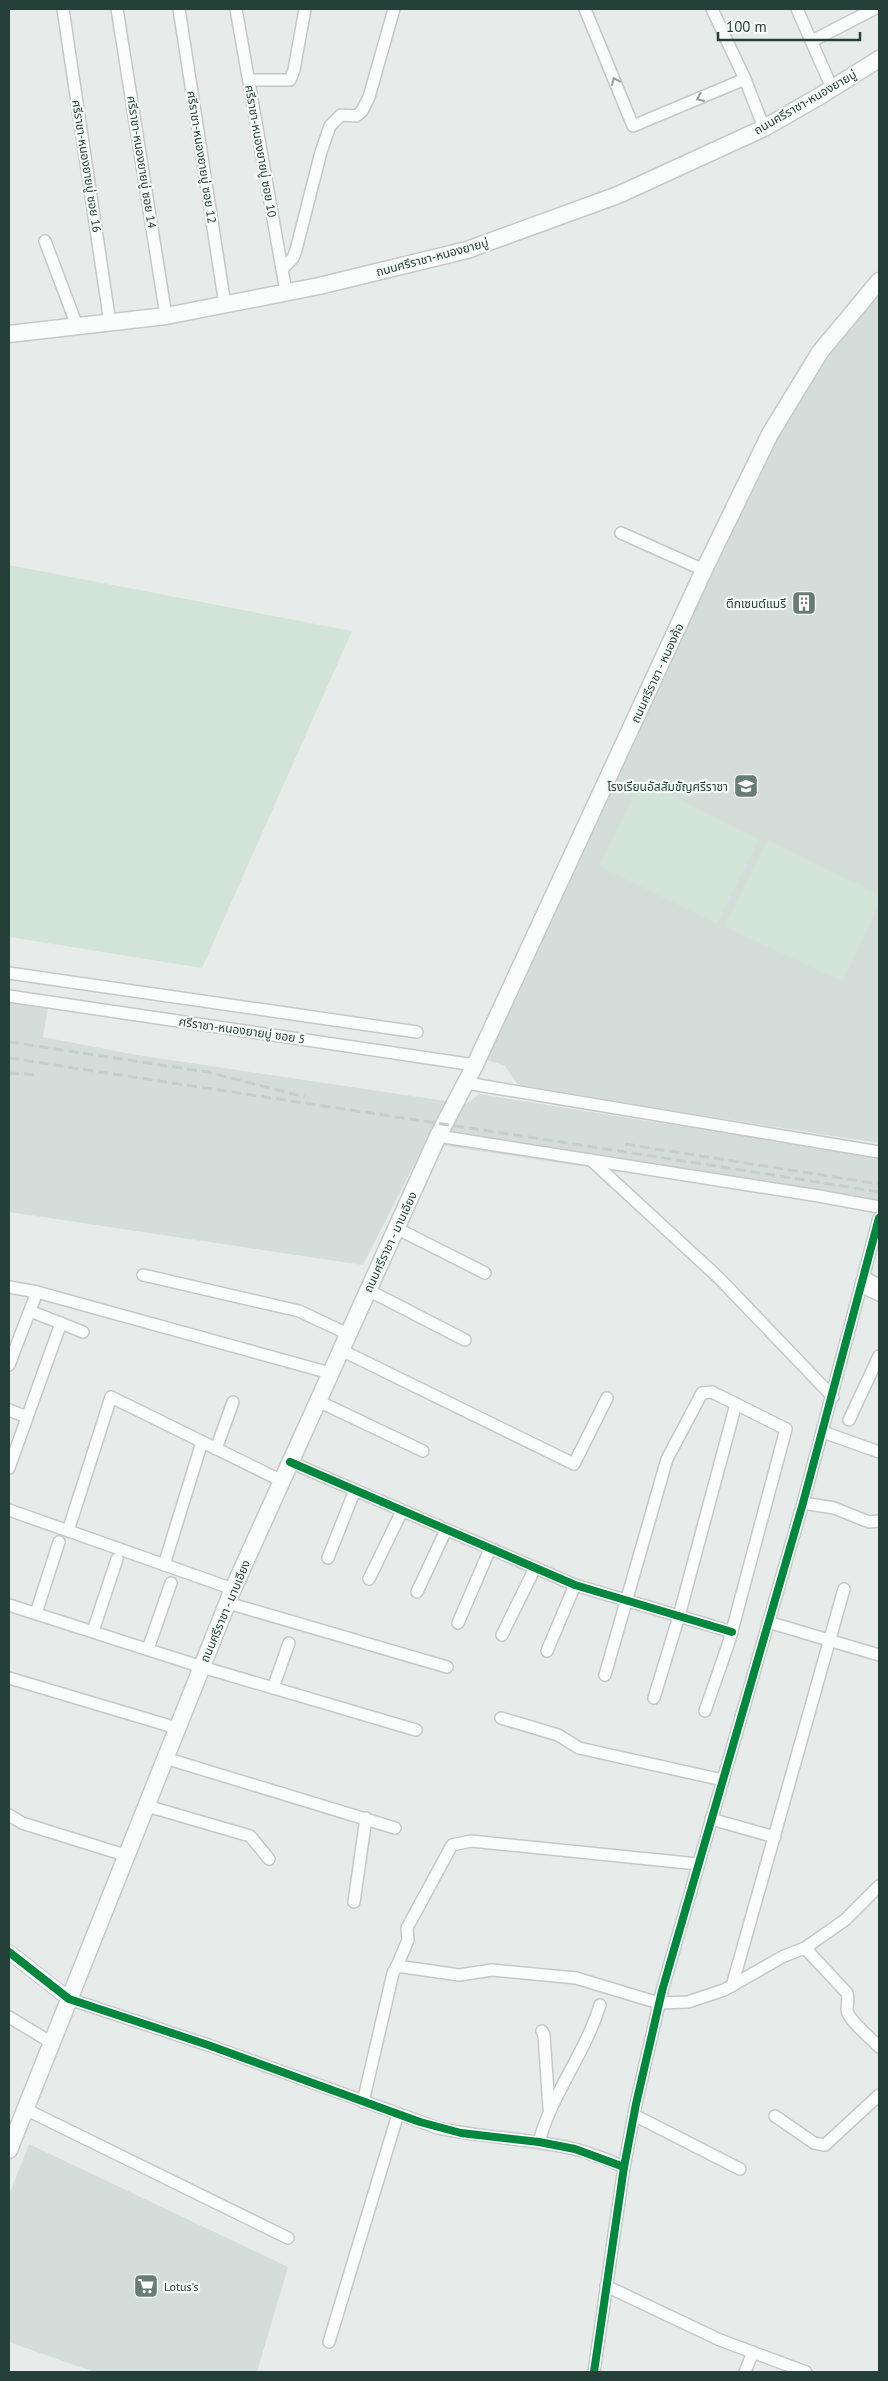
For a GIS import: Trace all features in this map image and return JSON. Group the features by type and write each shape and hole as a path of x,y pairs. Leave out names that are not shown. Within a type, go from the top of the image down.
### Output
{"main road":[{"name":"ถนนศรีราชา-หนองยายบู่","path":"9,334 166,316 286,292 467,250 618,195 764,128 879,59"},
{"name":"ถนนศรีราชา - หนองค้อ","path":"466,1083 704,570 770,434 793,392 820,352 879,281"},
{"name":"ถนนศรีราชา - มาบเอียง","path":"9,2150 231,1596 438,1136 466,1083"}],"street":[{"name":"ศรีราชา-หนองยายบู่ ซอย 16","path":"63,9 110,323"},
{"name":"ศรีราชา-หนองยายบู่ ซอย 14","path":"117,9 166,316"},
{"name":"ศรีราชา-หนองยายบู่ ซอย 12","path":"179,9 225,305"},
{"name":"ศรีราชา-หนองยายบู่ ซอย 10","path":"236,9 286,292"},
{"path":"249,80 290,80 294,70 305,9"},
{"path":"282,269 289,263 296,250 321,152 330,126 341,115 356,116 362,111 369,97 394,9"},
{"path":"585,9 634,126 745,79"},
{"path":"712,9 745,79 764,128"},
{"path":"797,9 812,41 826,92"},
{"path":"812,41 874,9"},
{"path":"45,242 77,326"},
{"path":"621,533 704,570"},
{"path":"9,973 417,1032"},
{"name":"ศรีราชา-หนองยายบู่ ซอย 5","path":"9,996 475,1064"},
{"path":"260,1033 264,1011"},
{"path":"466,1083 879,1152"},
{"path":"438,1136 879,1207"},
{"path":"591,1160 719,1278 833,1397"},
{"path":"594,2372 624,2167 659,2003 833,1397 879,1218"},
{"path":"396,1228 485,1273"},
{"path":"143,1275 299,1311 348,1334"},
{"path":"863,1282 879,1285"},
{"path":"863,1282 879,1295"},
{"path":"9,1287 37,1292 330,1374"},
{"path":"368,1290 464,1340"},
{"path":"9,1365 37,1292"},
{"path":"30,1310 82,1332"},
{"path":"9,1468 61,1323"},
{"path":"341,1350 574,1464 607,1398"},
{"path":"849,1420 879,1356"},
{"path":"605,1675 667,1459 702,1393 712,1392 786,1429 732,1632 706,1711"},
{"path":"68,1531 111,1397 282,1481"},
{"path":"318,1401 423,1451"},
{"path":"216,1449 233,1402"},
{"path":"654,1698 679,1616 736,1404"},
{"path":"9,1410 27,1417"},
{"path":"823,1432 879,1452"},
{"path":"164,1564 202,1442"},
{"path":"290,1462 575,1584 732,1632"},
{"path":"328,1558 356,1490"},
{"path":"803,1503 834,1508 869,1522 879,1521"},
{"path":"9,1510 164,1564 231,1596 447,1667"},
{"path":"369,1579 402,1511"},
{"path":"417,1592 446,1530"},
{"path":"36,1613 59,1542"},
{"path":"458,1623 490,1549"},
{"path":"93,1631 117,1558"},
{"path":"502,1635 535,1568"},
{"path":"148,1649 171,1583"},
{"path":"547,1651 575,1584"},
{"path":"732,1986 844,1589"},
{"path":"9,1605 202,1667 416,1730"},
{"path":"768,1622 879,1655"},
{"path":"273,1688 289,1643"},
{"path":"9,1678 177,1728"},
{"path":"501,1718 558,1735 579,1748 722,1780"},
{"path":"165,1758 395,1828"},
{"path":"147,1806 250,1836 269,1859"},
{"path":"9,1815 22,1823 128,1856"},
{"path":"354,1902 366,1818"},
{"path":"711,1819 775,1837"},
{"path":"364,2102 392,1974 408,1940 407,1928 452,1845 471,1841 698,1864"},
{"path":"397,1966 459,1975 492,1970 576,1978 659,2003 688,2002 732,1986 784,1956 805,1948 845,1920 879,1886"},
{"path":"805,1948 847,1993 849,2000 847,2010 851,2018 879,2047"},
{"path":"9,1952 69,1999 208,2045 438,2128 461,2134 538,2142 575,2149 624,2167"},
{"path":"538,2142 549,2109 589,2037 600,2005"},
{"path":"9,2017 52,2042"},
{"path":"542,2031 544,2035 549,2109"},
{"path":"775,2116 814,2143 825,2145 879,2095"},
{"path":"26,2109 288,2238"},
{"path":"329,2342 398,2114"},
{"path":"634,2115 740,2169"},
{"path":"606,2286 720,2340 753,2352 779,2367 806,2372"},
{"path":"745,2372 753,2352"}],"shaded area":[{"name":"โรงเรียนอัสสัมชัญศรีราชา","path":"879,295 879,1143 519,1087 505,1066 487,1060 738,511 771,443 812,373"},
{"path":"9,1001 48,1007 43,1037 137,1055 466,1104 479,1094 879,1158 879,1210 425,1143 363,1265 9,1212"},
{"path":"29,2144 288,2267 257,2372 94,2372 9,2342 9,2195"}],"green space":[{"path":"9,565 352,631 202,968 9,937"},
{"path":"641,780 759,839 717,924 599,866"},
{"path":"767,840 879,894 879,904 843,982 724,926"}],"railway":[{"path":"9,1042 207,1072 305,1097"},
{"path":"9,1058 879,1192"},
{"path":"9,1073 38,1075"},
{"path":"625,1144 879,1184"}],"cycle path":[{"path":"594,2372 624,2167 636,2104 662,1991 803,1503 879,1218"},
{"path":"290,1462 575,1585 732,1632"},
{"path":"9,1952 69,1999 208,2045 420,2122 461,2133 539,2142 575,2149 624,2167"}],"place":[{"name":"ตึกเซนต์แมรี","path":"804,603"},
{"name":"โรงเรียนอัสสัมชัญศรีราชา","path":"746,786"},
{"name":"Lotus's","path":"146,2286"}]}
